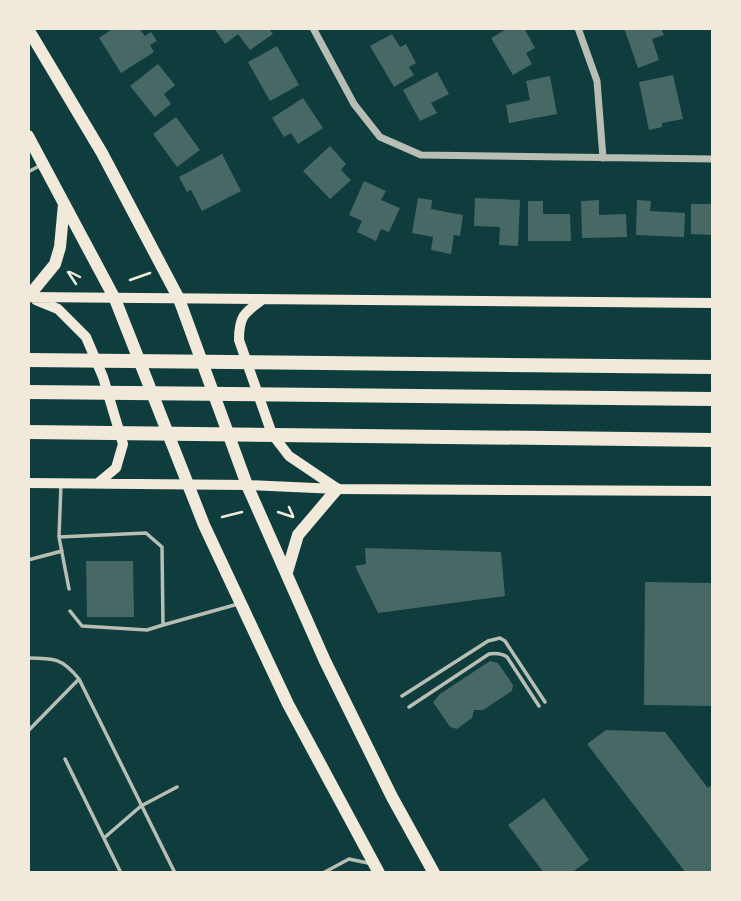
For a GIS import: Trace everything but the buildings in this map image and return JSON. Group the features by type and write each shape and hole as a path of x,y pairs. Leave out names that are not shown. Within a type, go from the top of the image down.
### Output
{"highway":[{"path":"28,360 713,367"},
{"path":"34,392 713,399"},
{"path":"28,432 713,440"}],"main road":[{"path":"28,29 102,153 178,299 247,485 325,661 392,797 434,873"},
{"path":"28,136 115,299 188,485 240,603 288,704 374,870"},
{"path":"28,297 55,264 60,247 64,204"},
{"path":"28,297 713,303"},
{"path":"28,297 58,309 86,337 103,377 122,444 116,468 98,483"},
{"path":"263,299 244,313 239,324 239,340 272,435 289,456 337,489"},
{"path":"28,483 247,485 337,489 713,491"},
{"path":"287,572 298,535 337,489"}],"street":[{"path":"313,28 354,104 380,136 421,155 713,159"},
{"path":"578,28 597,81 603,158"}],"lane":[{"path":"28,172 43,164"},
{"path":"61,482 59,537 69,589"},
{"path":"59,537 146,533 162,547 163,625"},
{"path":"28,560 62,551"},
{"path":"70,611 82,626 148,630 240,603"},
{"path":"402,696 488,641 500,638 505,641 545,702"},
{"path":"409,706 489,654 495,653 507,657 539,706"},
{"path":"28,658 56,658 71,668 79,679 175,873"},
{"path":"28,731 79,679"},
{"path":"65,759 121,873"},
{"path":"104,838 141,806 177,787"},
{"path":"323,873 349,859 374,870"}],"path":[{"path":"76,284 67,271 80,277"},
{"path":"130,280 151,273"},
{"path":"278,512 293,517 289,507"},
{"path":"222,517 242,512"}]}
